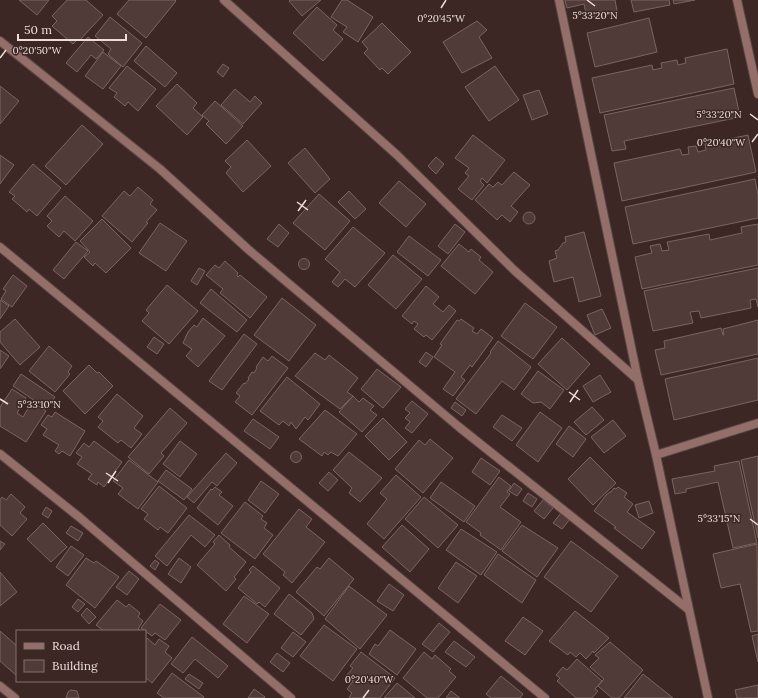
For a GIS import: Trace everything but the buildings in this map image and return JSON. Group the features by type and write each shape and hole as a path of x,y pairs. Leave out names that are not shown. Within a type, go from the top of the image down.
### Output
{"street":[{"path":"224,0 397,155 516,271 638,380"},
{"path":"559,0 638,380 656,456 708,698"},
{"path":"737,0 758,94"},
{"path":"0,41 160,169 250,251 459,427 688,609"},
{"path":"0,247 545,698"},
{"path":"656,456 758,423"},
{"path":"0,454 80,517 291,698"},
{"path":"0,686 15,698"}]}
